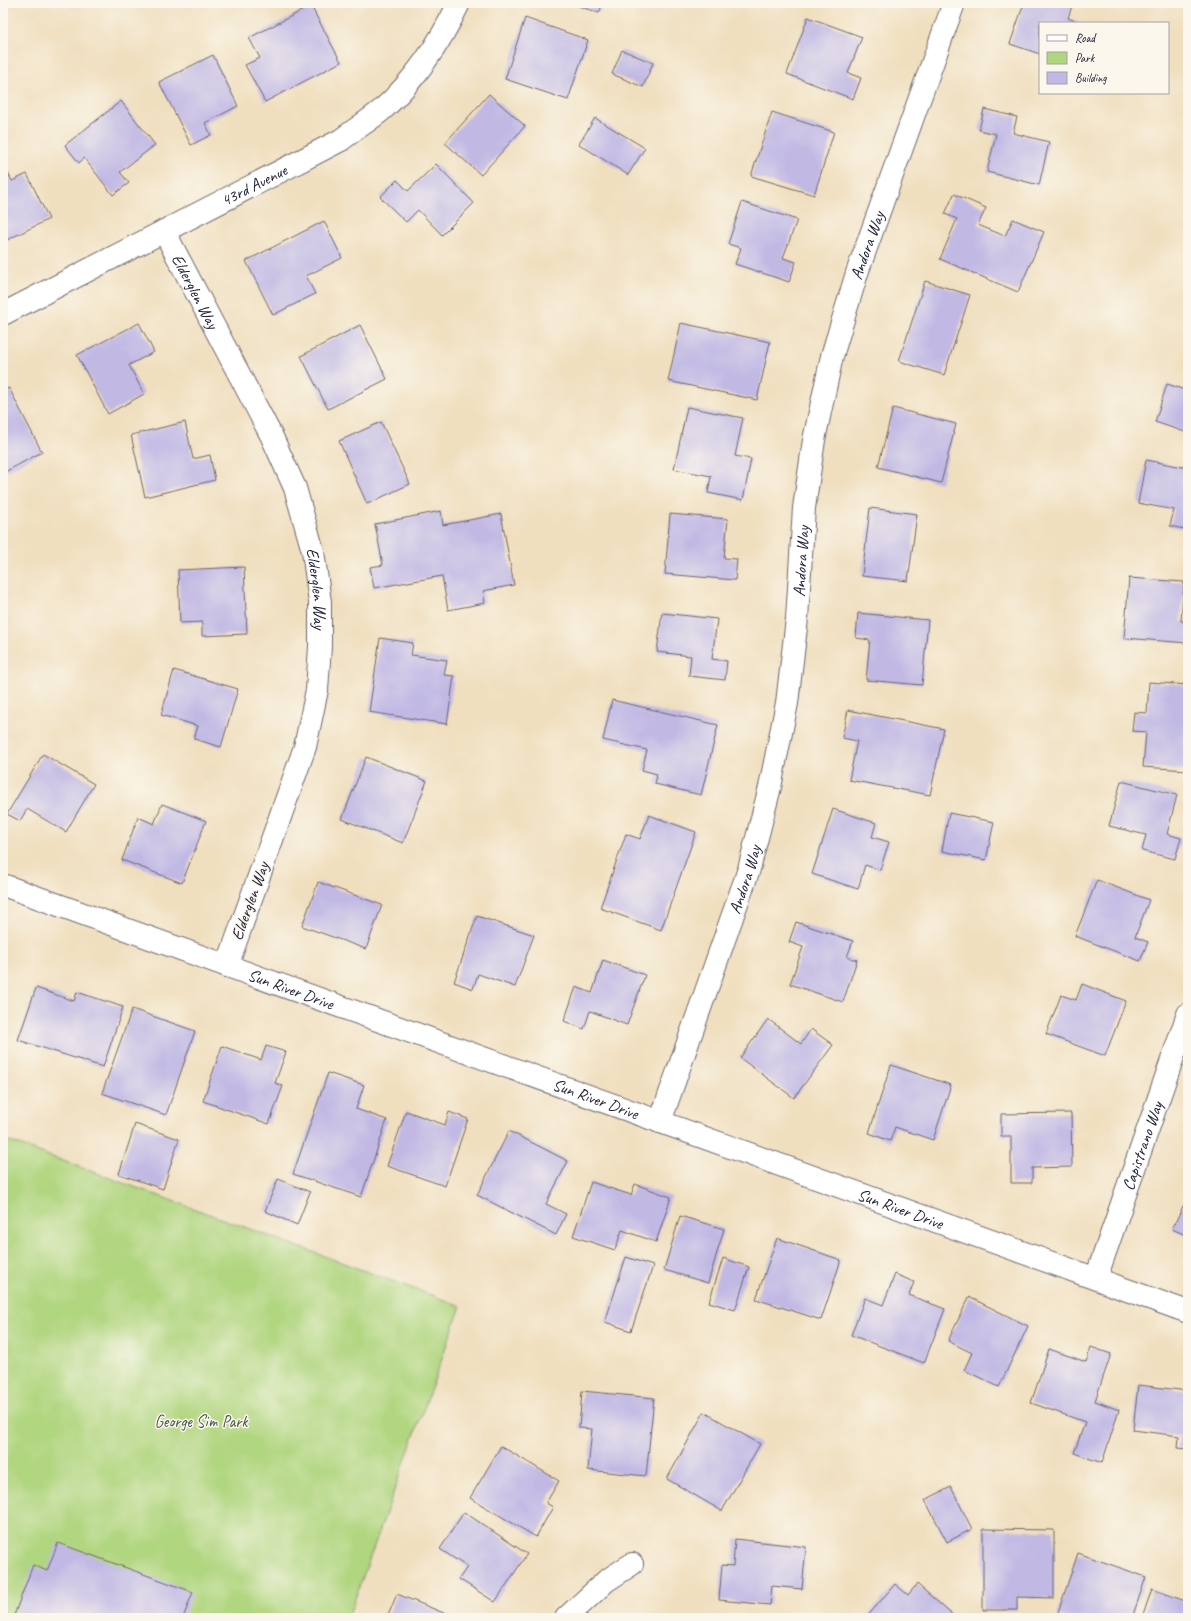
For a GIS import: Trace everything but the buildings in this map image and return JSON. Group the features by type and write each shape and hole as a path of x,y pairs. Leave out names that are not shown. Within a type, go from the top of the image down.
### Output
{"street":[{"name":"43rd Avenue","path":"3,314 341,140 383,108 418,72 444,33 459,3"},
{"name":"Andora Way","path":"660,1122 749,869 770,787 788,696 797,619 804,508 814,440 832,356 858,273 954,3"},
{"name":"Elderglen Way","path":"164,231 272,437 295,488 313,552 320,602 320,647 317,690 305,747 227,966"},
{"name":"Sun River Drive","path":"3,885 1188,1312"},
{"name":"Capistrano Way","path":"1096,1278 1188,1014"},
{"path":"566,1618 606,1580 632,1564"}],"green space":[{"name":"George Sim Park","path":"3,1139 461,1306 348,1618 3,1618"}]}
